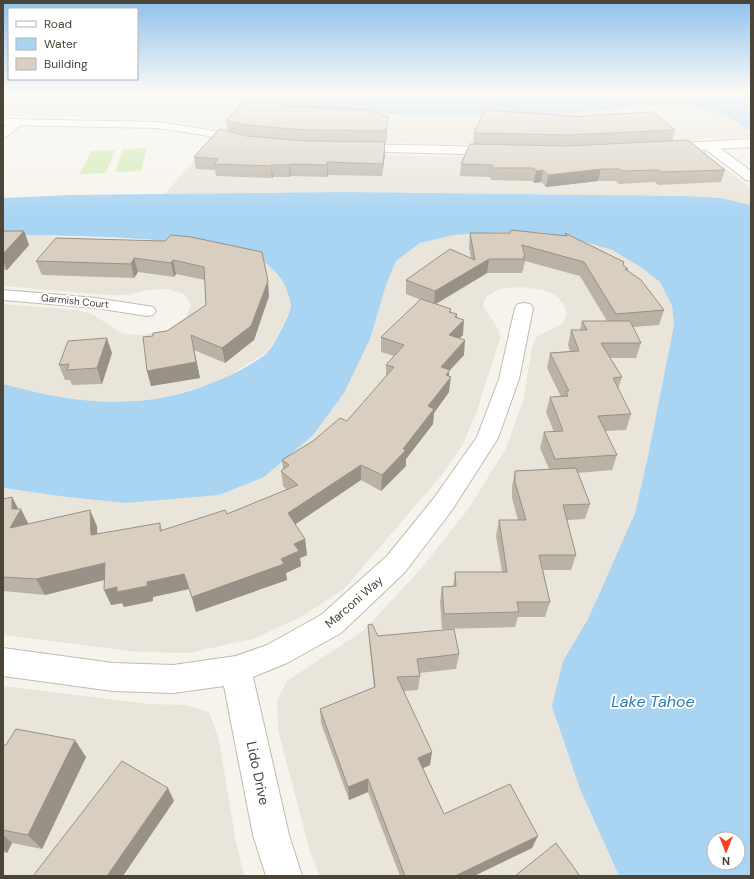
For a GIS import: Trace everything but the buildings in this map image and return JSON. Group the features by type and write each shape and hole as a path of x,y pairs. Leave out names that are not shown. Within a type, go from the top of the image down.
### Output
{"street":[{"path":"208,133 255,143"},
{"path":"655,149 751,143"},
{"path":"709,146 751,177"},
{"path":"346,148 511,151"},
{"name":"Garmish Court","path":"3,295 96,303 147,311"},
{"name":"Marconi Way","path":"3,662 113,677 173,679 236,670 277,654 331,624 396,564 443,504 488,438 509,379 524,308"},
{"name":"Lido Drive","path":"236,670 271,835 284,876"}],"shaded area":[{"path":"239,133 751,133 751,137 565,146 306,141"},
{"path":"210,141 296,153 555,159 703,155 711,158 751,188 751,205 721,198 688,196 347,192 165,194"},
{"path":"497,232 539,232 578,240 612,250 639,266 660,282 672,306 674,325 635,513 588,619 563,661 580,789 619,876 320,876 310,852 278,730 277,700 287,681 363,631 420,570 469,508 506,448 523,401 532,348 536,337 562,324 567,315 564,304 554,294 542,290 522,287 499,289 486,297 483,306 499,330 500,338 477,411 462,446 441,476 344,589 301,617 253,639 188,653 138,652 3,635 3,488 125,503 386,285 396,261 420,243 454,235"},
{"path":"3,234 177,242 253,255 270,267 285,284 289,298 290,310 278,335 267,352 220,381 167,397 119,403 90,402 34,392 3,384 3,304 77,310 92,314 123,334 143,335 167,330 185,320 191,305 184,294 168,289 148,290 127,295 108,295 3,286"},
{"path":"3,686 149,704 185,705 209,712 219,740 236,842 244,876 3,876"}],"green space":[{"path":"147,148 141,171 115,172 123,149"},
{"path":"115,150 106,173 80,174 91,151"}],"water":[{"name":"Lake Tahoe","path":"347,192 688,196 721,198 751,205 751,876 619,876 580,789 552,706 563,661 588,619 635,513 674,325 672,306 660,282 639,266 612,250 578,240 539,232 497,232 454,235 420,243 396,261 386,285 370,339 344,393 313,435 264,477 219,495 125,503 67,497 3,488 3,384 64,398 104,402 144,400 178,394 205,386 233,374 267,353 280,332 290,310 290,299 284,284 272,268 256,257 247,253 159,240 3,234 3,198 71,195"}]}
